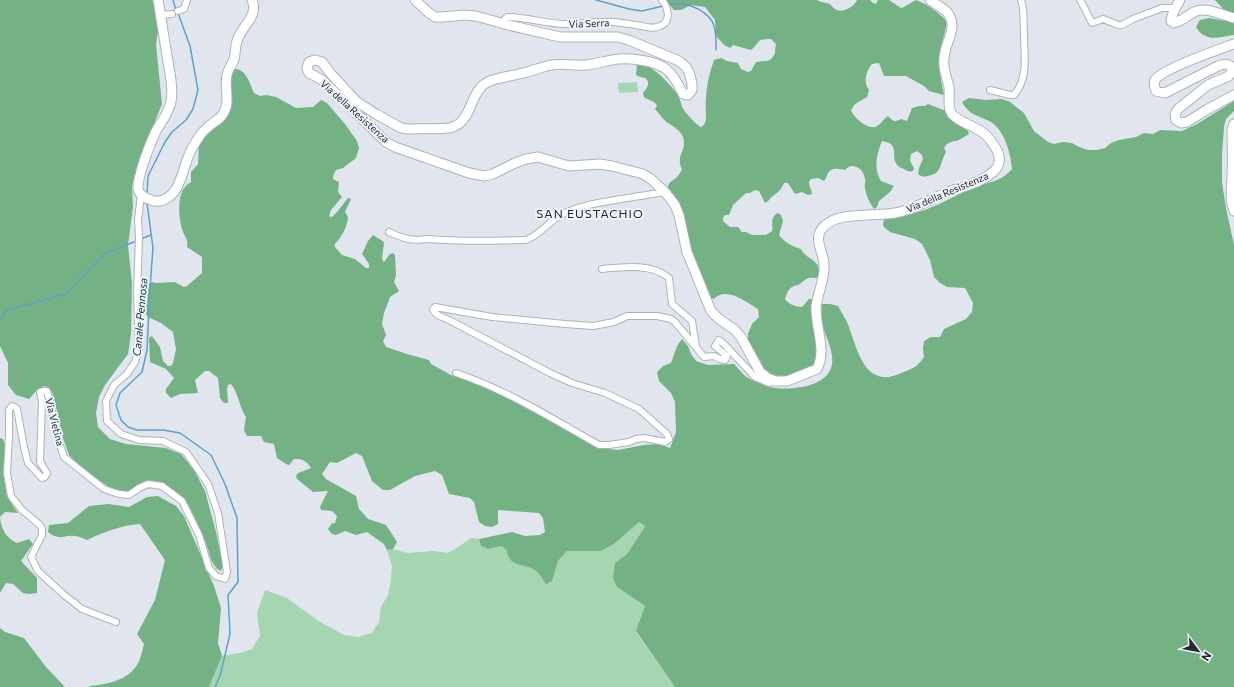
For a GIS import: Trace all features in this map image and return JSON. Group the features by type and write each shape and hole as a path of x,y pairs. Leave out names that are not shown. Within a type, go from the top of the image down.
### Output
{"street":[{"path":"158,0 172,93 168,110 154,136 144,161 138,182 138,190 142,195 153,201 165,199 175,190 179,184 188,155 195,142 205,128 219,119 223,113 227,99 227,75 235,58 237,39 251,18 254,10 252,0"},
{"path":"178,12 184,9 188,0"},
{"name":"Via della Resistenza","path":"416,0 428,13 435,17 442,18 464,15 476,16 560,37 618,37 679,61 686,67 690,72 692,90 688,95 683,94 674,76 668,70 652,62 620,58 585,65 552,64 523,74 490,81 481,86 462,121 454,127 408,129 401,128 357,102 322,62 316,60 309,62 307,68 309,73 322,80 386,142 395,147 469,173 484,176 493,174 515,163 538,157 569,166 600,164 636,172 651,179 665,192 675,205 687,252 711,310 741,337 760,372 768,378 787,381 817,369 819,365 821,348 816,307 823,280 824,263 818,238 820,231 826,224 833,220 850,216 896,213 917,207 946,193 986,177 996,170 998,165 1000,158 998,151 989,138 978,129 958,119 950,110 949,87 943,62 952,29 952,22 947,13 930,0"},
{"path":"990,90 1014,95 1020,85 1025,68 1024,13 1021,0"},
{"path":"1080,0 1092,23 1104,19 1118,25 1125,24 1132,19 1162,8 1174,8"},
{"path":"1180,0 1174,8 1171,21 1174,23 1181,21 1196,11 1204,9 1234,18"},
{"name":"Via Serra","path":"504,24 507,17 565,24 607,22 654,28 665,23 668,17 668,10 663,1"},
{"path":"161,15 172,14"},
{"path":"1234,44 1207,53 1167,71 1155,79 1154,84 1156,91 1165,93 1218,66 1223,64 1231,66 1232,71 1229,76 1208,86 1178,109 1175,114 1176,120 1181,123 1187,122 1234,95"},
{"path":"1234,124 1232,130 1232,174 1230,191 1230,200 1234,211"},
{"path":"389,232 408,239 451,241 526,240 541,232 551,222 562,215 578,208 591,204 665,192"},
{"name":"Via Vietina","path":"116,622 82,609 38,571 30,557 42,535 42,531 40,525 22,510 11,496 7,473 9,410 12,406 15,406 17,409 28,463 42,478 45,477 47,473 40,462 42,401 40,392 47,391 64,457 104,489 119,494 129,495 148,484 162,486 182,501 199,535 209,568 216,576 225,579 227,572 218,513 208,484 186,452 163,441 139,440 121,434 107,421 106,401 114,385 127,374 135,362 140,348 137,293 139,238 138,220 142,195"},
{"path":"602,269 625,266 655,270 669,278 672,304 692,321 696,349"},
{"path":"456,373 478,380 503,392 599,445 629,442 644,438 664,442 669,439 667,434 639,409 605,393 572,383 520,358 450,320 437,315 433,309 435,307 492,317 593,326 614,322 627,316 657,316 671,319 704,357 714,356 725,360 727,356 715,346 719,340 725,344 755,377 773,384 775,380"}],"green space":[{"path":"0,0 154,0 159,26 156,44 162,104 136,169 132,187 133,207 128,245 132,284 131,334 128,354 105,385 99,397 96,413 98,427 110,439 126,444 166,448 181,454 194,470 205,491 216,532 223,566 221,571 217,569 212,562 205,540 189,506 178,495 159,487 127,493 113,490 82,468 69,455 63,438 54,398 48,387 44,386 38,389 29,399 16,395 8,385 8,363 0,346"},
{"path":"665,0 817,0 830,4 834,9 841,11 851,7 857,0 870,0 876,4 878,0 889,0 901,8 916,0 934,10 942,16 947,23 939,55 944,95 929,91 924,86 906,76 884,76 879,63 872,64 866,77 866,84 869,90 867,97 855,104 851,110 854,116 861,122 872,127 879,125 888,116 893,121 901,119 907,121 912,108 925,106 928,104 946,111 954,121 968,131 969,134 959,140 949,143 944,148 946,152 936,173 925,177 918,174 923,159 922,155 917,151 911,154 910,161 914,168 913,171 908,171 900,167 896,163 894,149 891,144 882,141 877,156 877,171 881,181 894,186 890,192 879,201 877,207 874,209 866,194 864,175 860,169 851,166 845,170 830,170 824,181 818,178 811,179 809,185 812,194 808,195 802,192 795,194 788,183 784,183 779,191 765,203 759,191 755,190 750,193 746,193 733,205 729,215 725,215 723,218 723,221 730,227 738,227 742,232 752,235 766,235 772,231 772,221 778,213 781,215 783,221 779,235 789,244 801,249 818,266 819,275 817,278 807,278 799,285 790,288 785,299 790,304 800,307 802,307 809,299 812,299 814,302 818,343 814,366 783,378 764,370 758,362 748,339 748,334 752,324 759,317 758,309 736,296 724,294 719,295 714,299 708,296 668,189 670,183 682,170 680,158 684,146 684,139 679,131 665,121 655,109 657,106 654,102 644,97 643,93 648,86 648,82 645,78 636,75 637,64 642,64 654,70 666,80 679,96 683,109 701,127 706,116 707,88 714,60 721,58 738,63 741,69 748,72 751,71 756,62 771,59 775,53 776,44 771,39 766,39 760,40 751,50 733,45 730,48 724,45 717,37 715,20 705,7 691,5 681,10 674,10"},
{"path":"1215,0 1234,0 1234,21"},
{"path":"1209,18 1234,21 1234,35 1213,38 1204,35 1196,27 1200,20"},
{"path":"234,69 238,69 245,74 254,93 260,96 266,95 276,97 296,108 313,107 321,100 327,103 357,141 359,148 356,158 343,168 336,170 333,176 333,179 339,182 338,192 342,197 331,210 329,216 332,217 348,198 351,199 345,212 348,217 345,228 335,244 335,247 342,255 355,259 366,268 369,268 369,264 362,254 368,241 373,235 384,242 382,259 384,262 390,254 393,253 395,255 396,275 394,282 399,291 390,297 384,313 382,324 386,335 383,341 386,347 429,360 431,364 451,375 470,381 504,396 599,448 618,450 658,444 670,448 676,432 675,402 671,393 659,381 657,372 663,366 671,363 676,348 682,339 688,346 696,361 708,365 734,364 746,377 756,382 769,387 796,388 816,383 824,378 829,372 832,364 831,348 822,323 822,304 838,306 847,322 861,359 870,372 882,377 896,375 916,366 924,357 924,341 931,337 940,337 944,329 966,319 972,312 973,303 965,288 947,287 940,283 934,277 930,260 922,244 915,239 890,232 883,226 884,218 912,214 930,208 979,186 999,179 1008,174 1012,169 1010,156 1003,135 994,124 967,110 962,102 969,98 986,100 1002,99 1010,102 1024,113 1034,131 1048,142 1054,144 1063,142 1072,143 1088,150 1105,148 1111,143 1136,137 1144,133 1153,134 1160,130 1182,131 1197,124 1234,101 1234,111 1226,119 1224,127 1222,182 1234,245 1234,687 675,687 636,631 645,606 617,587 613,578 615,563 627,554 645,526 639,522 614,544 601,551 567,551 558,561 552,581 546,584 535,570 510,560 507,551 502,546 488,549 481,546 479,539 512,532 525,536 540,535 545,532 543,518 539,513 498,510 498,524 492,527 485,526 479,522 474,502 470,498 449,494 442,475 435,471 415,476 390,490 383,490 372,481 362,456 356,453 337,463 330,462 322,474 326,479 356,496 359,509 368,519 386,525 397,542 393,549 387,550 384,544 367,532 356,535 345,531 336,535 332,534 328,529 332,523 335,523 337,516 332,511 321,510 320,507 328,491 313,492 297,479 296,476 298,473 311,468 306,462 294,459 289,465 286,464 277,458 274,444 264,442 261,436 247,436 244,430 246,417 236,392 231,384 228,385 227,389 228,403 224,403 220,398 218,378 209,371 205,371 195,380 198,393 180,394 171,398 166,393 166,389 174,378 166,369 150,362 149,338 152,336 160,347 163,361 168,366 171,366 173,363 176,349 173,332 161,323 148,317 144,311 145,288 152,282 175,282 184,287 202,273 202,257 187,247 187,241 180,221 179,208 181,195 183,190 191,182 191,172 198,164 199,143 224,119 230,78"},
{"path":"637,82 638,92 619,93 618,83"},
{"path":"0,438 3,439 5,445 3,473 7,497 18,513 5,512 0,517"},
{"path":"158,496 176,506 184,516 214,586 221,608 218,643 222,656 209,687 88,687 116,681 128,675 137,665 144,644 137,634 155,600 165,560 140,524 113,529 87,540 77,536 56,537 48,532 49,525 68,523 89,506 109,504 129,507 147,497"},
{"path":"0,517 3,529 10,539 17,543 29,539 33,544 21,561 37,578 37,593 23,593 13,584 6,583 0,593"},
{"path":"639,522 645,525 627,554 615,563 617,587 645,606 636,632 675,687 209,687 222,656 252,649 260,636 257,613 265,590 287,598 320,622 344,635 358,637 372,633 379,622 381,607 388,595 392,566 387,550 393,549 408,553 434,551 448,553 471,538 479,539 481,546 488,549 502,546 507,551 513,562 532,568 552,581 558,561 567,551 601,551 614,544"},
{"path":"0,628 5,632 24,638 46,667 65,687 0,687"}],"waterway":[{"name":"Canale Pennosa","path":"173,0 176,10"},
{"path":"596,0 642,11 663,6"},
{"path":"667,5 679,4 692,6 708,16 715,28 716,50"},
{"name":"Canale Pennosa","path":"147,195 148,176 165,142 172,132 186,120 193,109 198,90 190,46 178,13"},
{"name":"Canale Pennosa","path":"147,203 153,248 147,350 142,372 120,393 116,405 121,420 128,427 137,430 163,430 180,433 211,455 225,484 237,518 238,582 228,595 230,634 220,676 215,687"},
{"path":"143,238 151,235"},
{"path":"0,320 7,310 66,294 104,254 134,242"}],"district":[{"name":"SAN EUSTACHIO","path":"590,214"}]}
